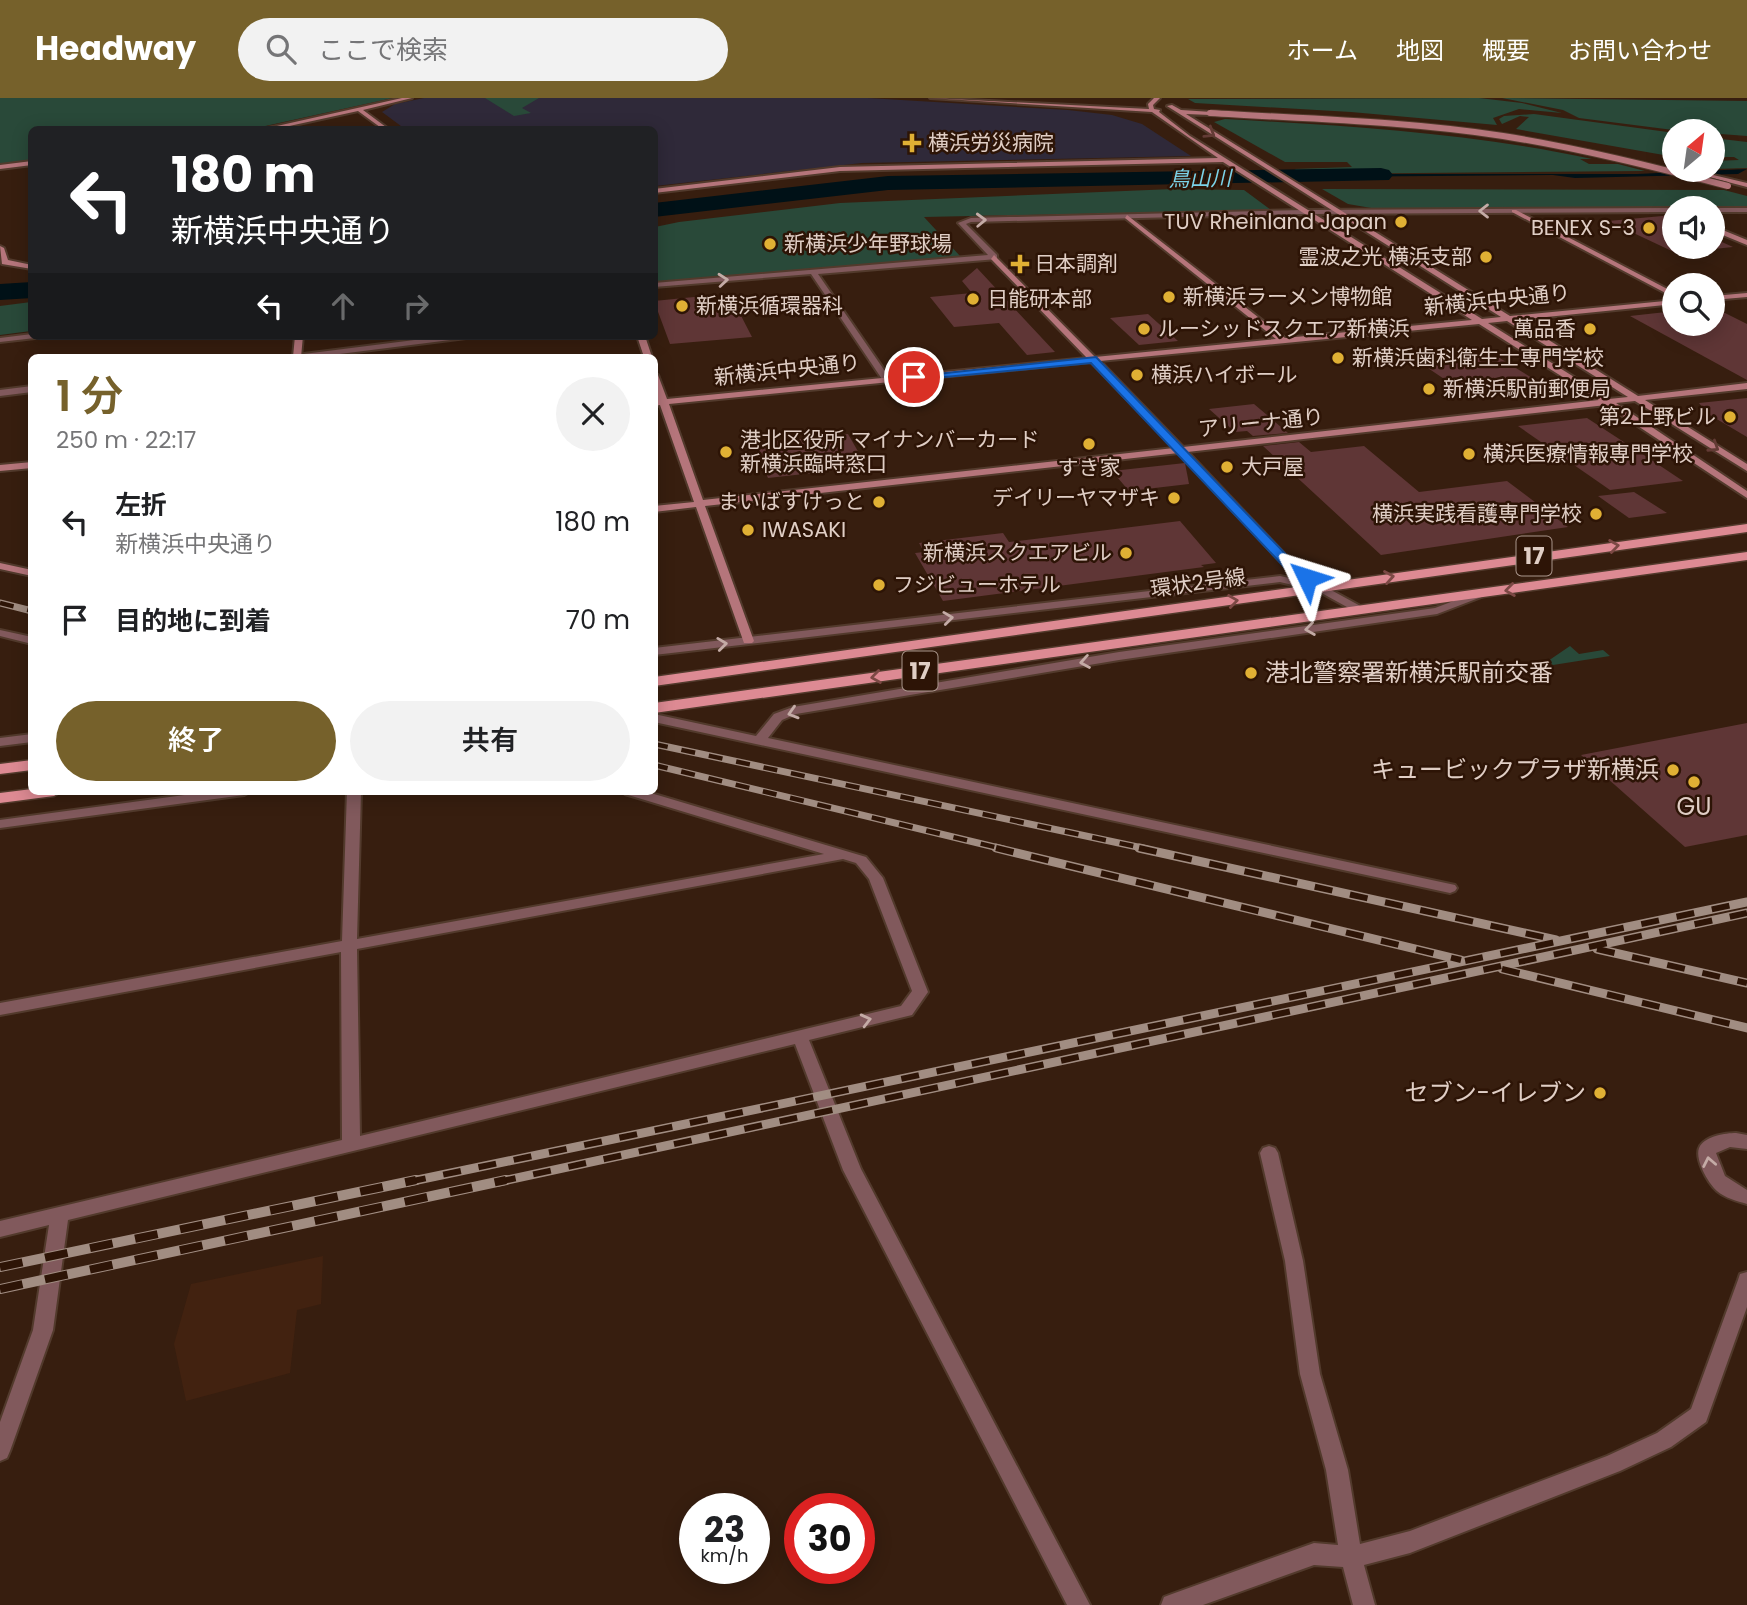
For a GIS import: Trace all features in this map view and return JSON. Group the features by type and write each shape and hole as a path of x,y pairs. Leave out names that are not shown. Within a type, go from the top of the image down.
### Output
{"main road":[{"name":"環状2号線","path":"658,681 1322,589 1412,573 1747,528"},
{"name":"環状2号線","path":"658,707 1747,556"},
{"path":"0,769 28,766"},
{"path":"0,799 28,795"}],"street":[{"path":"280,126 409,98"},
{"path":"933,98 1151,108 1172,102 1208,111 1483,133 1586,151 1747,191"},
{"path":"1021,98 1177,112 1360,117 1486,130 1572,144 1662,164"},
{"path":"1151,108 1156,98"},
{"path":"1172,102 1177,112 1512,318 1747,468"},
{"path":"1151,108 1229,165 1608,402 1747,495"},
{"path":"359,109 382,126"},
{"path":"658,191 840,169 1222,160"},
{"path":"0,167 28,164"},
{"path":"1726,180 1747,185"},
{"path":"1725,210 1747,210"},
{"path":"1514,211 1662,289"},
{"path":"1360,610 1322,589 1292,568 961,223 971,220 1304,212 1662,211"},
{"path":"1127,217 1284,341"},
{"path":"1725,233 1747,243"},
{"path":"0,248 5,262 28,266"},
{"path":"658,285 994,257"},
{"path":"813,272 887,380"},
{"path":"1725,297 1747,295"},
{"name":"新横浜中央通り","path":"659,402 1662,303"},
{"path":"0,340 28,336"},
{"path":"320,354 434,340"},
{"name":"アリーナ通り","path":"658,509 1747,386"},
{"path":"0,393 28,390"},
{"path":"659,402 700,504 748,641"},
{"path":"0,468 28,465"},
{"path":"0,566 28,572"},
{"path":"658,652 1280,579 1322,589"},
{"path":"759,741 778,717 793,711 1119,656 1437,611 1480,594"},
{"path":"0,633 28,639"},
{"path":"658,719 1450,888"},
{"path":"0,742 28,738"},
{"path":"0,824 214,795"},
{"path":"351,1146 349,947 354,795"},
{"path":"0,1229 906,1011 920,992 876,878 861,859 643,795"},
{"path":"0,1009 842,855"},
{"path":"800,1037 852,1170 1079,1605"},
{"path":"1747,1142 1737,1139 1716,1142 1707,1150 1710,1171 1716,1182 1747,1197"},
{"path":"1269,1153 1294,1261 1310,1374 1337,1470 1351,1557 1364,1605"},
{"path":"0,1451 43,1330 59,1216"},
{"path":"1172,1605 1314,1554 1351,1557 1410,1542 1613,1464 1664,1440 1699,1415 1747,1280"}],"shaded area":[{"name":"横浜労災病院","path":"424,98 868,98 1068,110 1112,115 1142,124 1191,156 862,163 658,186 658,126 401,126 382,112 395,104"},
{"path":"1747,169 1738,174 1726,174 1726,170"},
{"path":"1662,173 1662,176 1311,177 1309,174"},
{"path":"323,1256 321,1304 297,1310 290,1373 186,1401 174,1344 191,1284"}],"green space":[{"path":"0,98 393,98 266,126 28,126 28,162 0,166"},
{"path":"485,98 539,98 522,108 531,113 514,116"},
{"path":"1479,98 1522,103 1562,113 1519,109 1493,118 1497,125 1351,112 1195,103 1188,99"},
{"path":"1502,98 1747,101 1747,136 1726,134 1726,119 1662,119 1662,129 1579,118 1563,110"},
{"path":"1534,114 1662,131 1662,155 1516,129 1529,117 1520,116 1502,124 1499,119 1504,116"},
{"path":"1225,119 1455,137 1547,150 1592,159 1580,159 1589,164 1618,164 1645,171 1306,174 1294,169 1352,167 1347,162 1285,162 1214,122"},
{"path":"1726,140 1747,142 1747,168 1726,169 1726,160 1739,160 1726,157"},
{"path":"1173,189 1244,190 1271,210 924,217 960,256 658,282 658,226 840,203"},
{"path":"1322,189 1724,190 1747,196 1747,207 1725,207 1725,196 1662,196 1662,207 1377,209 1348,204"},
{"path":"28,302 28,331 0,335 0,306"},
{"path":"1570,646 1579,654 1603,650 1610,656 1553,665 1548,661"}],"building":[{"name":"BENEX S-3","path":"1662,216 1662,246 1608,221"},
{"path":"977,268 1055,352 1027,355 999,323 954,327 930,297 972,293 962,281"},
{"path":"704,296 710,309 736,306 752,337 670,344 658,312 658,301"},
{"path":"1662,312 1662,334 1630,316"},
{"path":"1725,313 1747,324 1747,380 1667,336 1725,336"},
{"name":"ルーシッドスクエア新横浜","path":"1148,314 1178,341 1139,345 1110,318"},
{"path":"1490,352 1532,378 1456,387 1416,360"},
{"name":"第2上野ビル","path":"1747,398 1747,437 1698,408 1703,408 1699,403"},
{"path":"1254,404 1288,433 1253,436 1247,431 1235,432 1209,409"},
{"path":"1587,418 1683,481 1610,490 1518,426"},
{"path":"848,434 867,467 768,478 753,444"},
{"path":"1299,442 1311,452 1364,446 1419,492 1507,481 1568,527 1381,555 1263,446"},
{"path":"1185,463 1189,484 1129,491 1112,471"},
{"path":"1634,492 1667,513 1629,518 1598,496"},
{"path":"1180,521 1216,563 1201,565 1204,567 943,601 915,553 924,552 919,543 1003,533 1009,542"},
{"name":"キュービックプラザ新横浜","path":"1747,723 1747,835 1685,847 1581,755"}],"waterway":[{"name":"鳥山川","path":"658,209 888,183 1381,175"},
{"name":"鳥山川","path":"0,292 28,290"}],"railway":[{"path":"0,603 28,610"},
{"path":"658,745 1147,849"},
{"path":"658,766 1003,849"},
{"path":"996,848 1461,960"},
{"path":"1139,848 1556,940"},
{"path":"408,1182 1747,902"},
{"path":"498,1182 1747,913"},
{"path":"1597,949 1747,983"},
{"path":"1502,969 1747,1028"},
{"path":"0,1267 416,1180"},
{"path":"0,1289 506,1180"}],"place":[{"name":"横浜労災病院","path":"912,143"},
{"name":"TUV Rheinland Japan","path":"1401,222"},
{"name":"BENEX S-3","path":"1649,228"},
{"name":"新横浜少年野球場","path":"770,244"},
{"name":"霊波之光 横浜支部","path":"1486,257"},
{"name":"日本調剤","path":"1020,264"},
{"name":"新横浜ラーメン博物館","path":"1169,297"},
{"name":"日能研本部","path":"973,299"},
{"name":"新横浜循環器科","path":"682,306"},
{"name":"ルーシッドスクエア新横浜","path":"1144,329"},
{"name":"萬品香","path":"1590,329"},
{"name":"新横浜歯科衛生士専門学校","path":"1338,358"},
{"name":"横浜ハイボール","path":"1137,375"},
{"name":"新横浜駅前郵便局","path":"1429,389"},
{"name":"第2上野ビル","path":"1730,417"},
{"name":"すき家","path":"1089,444"},
{"name":"港北区役所 マイナンバーカード 新横浜臨時窓口","path":"726,452"},
{"name":"横浜医療情報専門学校","path":"1469,454"},
{"name":"大戸屋","path":"1227,467"},
{"name":"デイリーヤマザキ","path":"1174,498"},
{"name":"まいばすけっと","path":"879,502"},
{"name":"横浜実践看護専門学校","path":"1596,514"},
{"name":"IWASAKI","path":"748,530"},
{"name":"新横浜スクエアビル","path":"1126,553"},
{"name":"フジビューホテル","path":"879,585"},
{"name":"港北警察署新横浜駅前交番","path":"1251,673"},
{"name":"キュービックプラザ新横浜","path":"1673,770"},
{"name":"GU","path":"1694,782"},
{"name":"セブン-イレブン","path":"1600,1093"}],"route":[{"path":"914,377 1093,359 1292,568 1307,578"}]}
